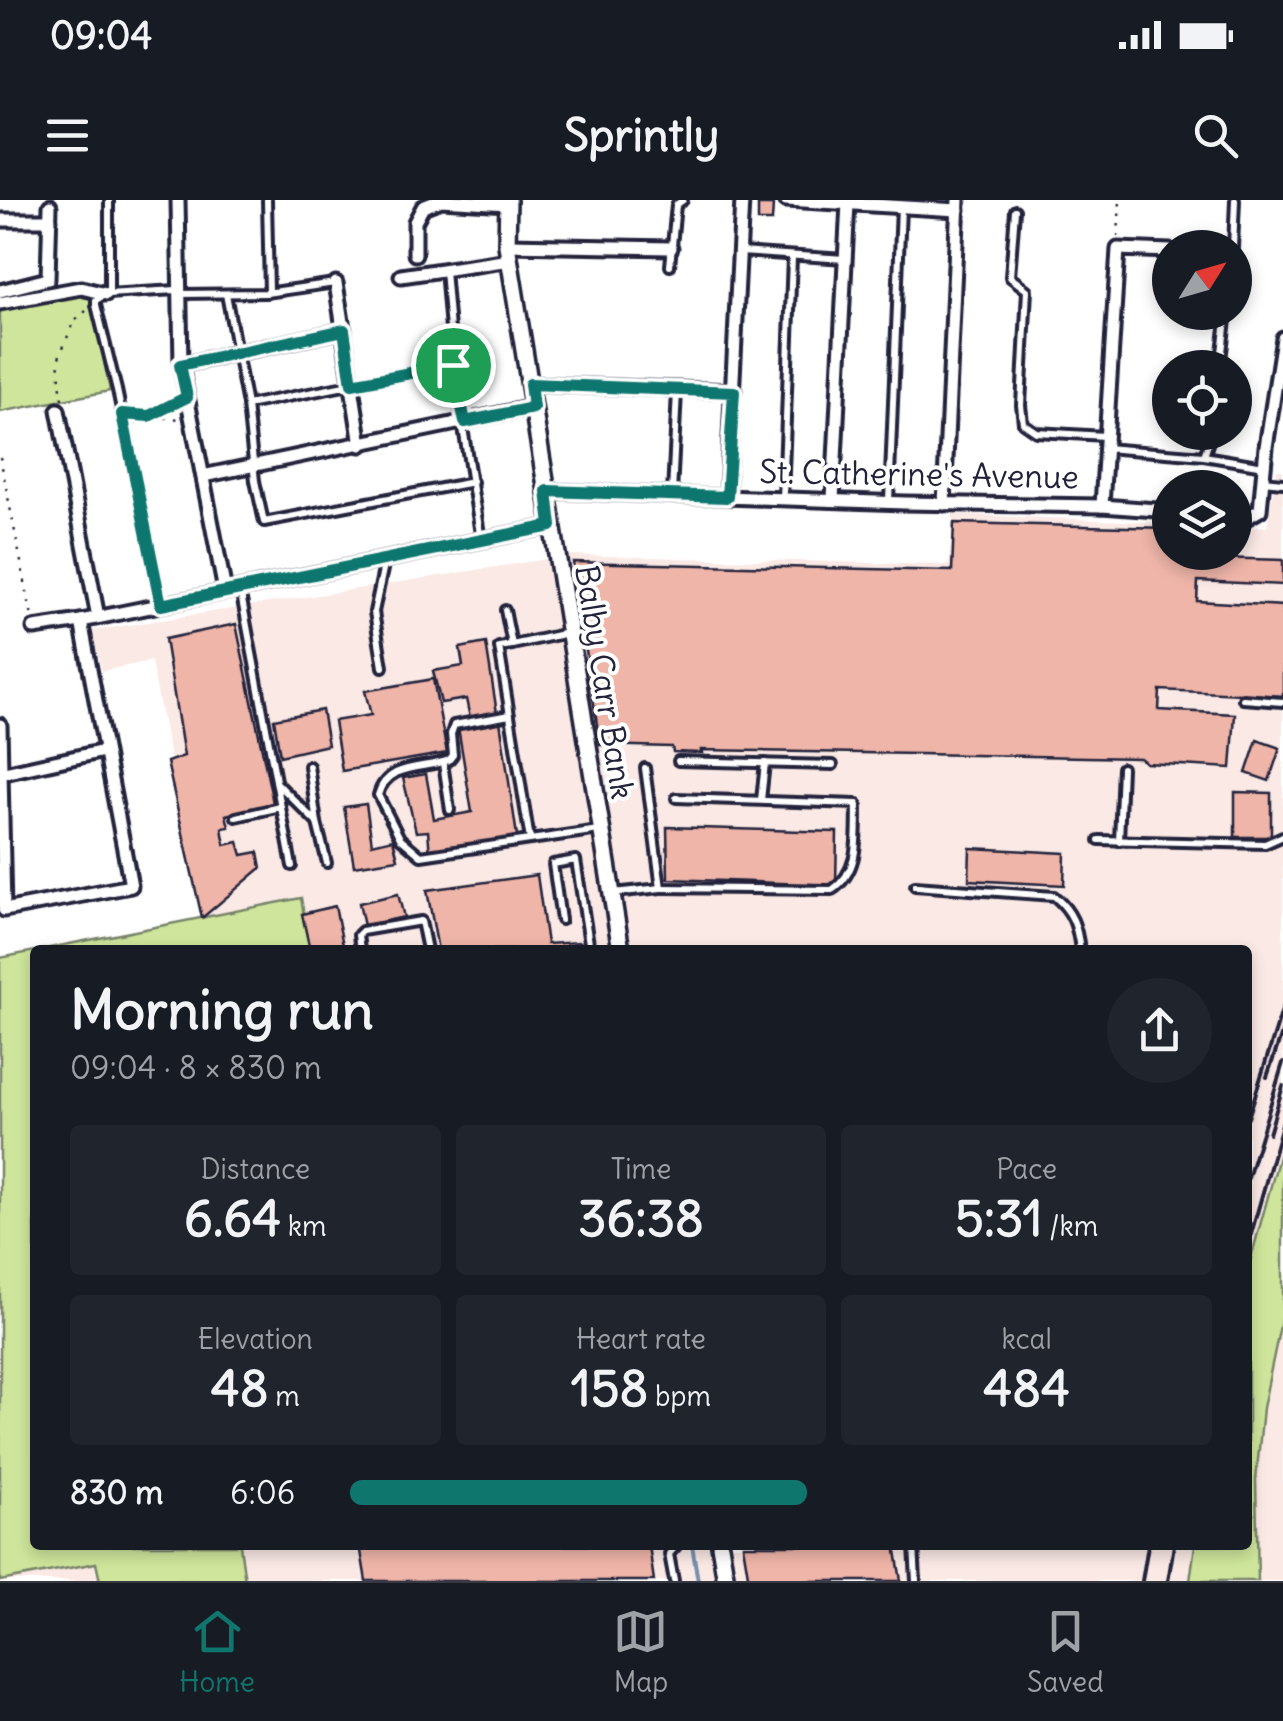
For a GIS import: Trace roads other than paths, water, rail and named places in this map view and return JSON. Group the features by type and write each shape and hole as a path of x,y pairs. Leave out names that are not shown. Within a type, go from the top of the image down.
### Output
{"street":[{"path":"178,200 180,365 225,591"},
{"path":"414,254 415,222 423,207 441,200 508,202"},
{"path":"727,497 742,200"},
{"path":"786,200 901,207 958,205 944,504"},
{"name":"Balby Carr Bank","path":"508,202 509,252 620,945"},
{"path":"833,499 848,203"},
{"path":"0,220 50,213 48,278 0,291"},
{"path":"401,276 509,252 671,248"},
{"path":"1102,506 1118,249 1152,250"},
{"path":"336,283 362,445"},
{"path":"0,303 81,288 108,294"},
{"path":"180,365 344,330"},
{"path":"1252,516 1260,510 1283,338"},
{"path":"530,384 734,392"},
{"path":"203,476 533,408"},
{"path":"58,410 98,617"},
{"name":"St. Catherine's Avenue","path":"547,491 1152,510"},
{"path":"34,628 81,622 551,526"},
{"path":"0,726 4,910 131,886 81,622"},
{"path":"4,773 104,751"},
{"path":"721,1550 726,1581"}],"lane":[{"path":"108,294 109,200"},
{"path":"267,200 268,292"},
{"path":"670,266 676,205 683,200"},
{"path":"1234,230 1235,200"},
{"path":"888,503 901,207"},
{"path":"1016,210 1010,277 1027,290 1023,423 1036,432 1265,466"},
{"path":"740,252 847,259"},
{"path":"782,499 792,257"},
{"path":"445,269 453,365 482,540"},
{"path":"161,605 96,300 108,294 268,292 336,283"},
{"path":"226,294 264,522 473,482"},
{"path":"247,405 453,365"},
{"path":"672,494 677,390"},
{"path":"1204,456 1206,450"},
{"path":"1264,481 1283,482"},
{"path":"382,668 374,612 386,559"},
{"path":"240,588 292,866"},
{"path":"505,610 512,645"},
{"path":"530,840 499,647 569,632"},
{"path":"1243,699 1283,702"},
{"path":"510,715 454,725 453,756 443,763 395,772 381,786 378,795 392,826 408,848 429,857 601,829"},
{"path":"678,761 833,765"},
{"path":"443,763 450,810"},
{"path":"762,800 765,764"},
{"path":"309,766 327,863"},
{"path":"644,768 661,888"},
{"path":"1119,841 1122,768"},
{"path":"276,782 317,824"},
{"path":"612,893 661,888 832,890 843,883 854,862 857,804 676,798"},
{"path":"236,817 281,807"},
{"path":"1098,840 1265,844 1283,836"},
{"path":"562,920 553,864 576,860 589,945"},
{"path":"914,886 1054,896 1068,908 1077,925 1079,945"},
{"path":"359,945 358,935 362,931 420,921 426,945"},
{"path":"673,1550 670,1554 674,1581"},
{"path":"914,1550 916,1581"}],"waterway":[{"path":"693,1550 698,1581"}],"railway":[{"path":"1252,1105 1283,1007"},
{"path":"1267,1077 1283,1030"},
{"path":"1252,1165 1283,1063"},
{"path":"1269,1134 1283,1086"},
{"path":"1252,1231 1283,1121"},
{"path":"1142,1581 1147,1550"},
{"path":"1168,1581 1173,1550"}]}
